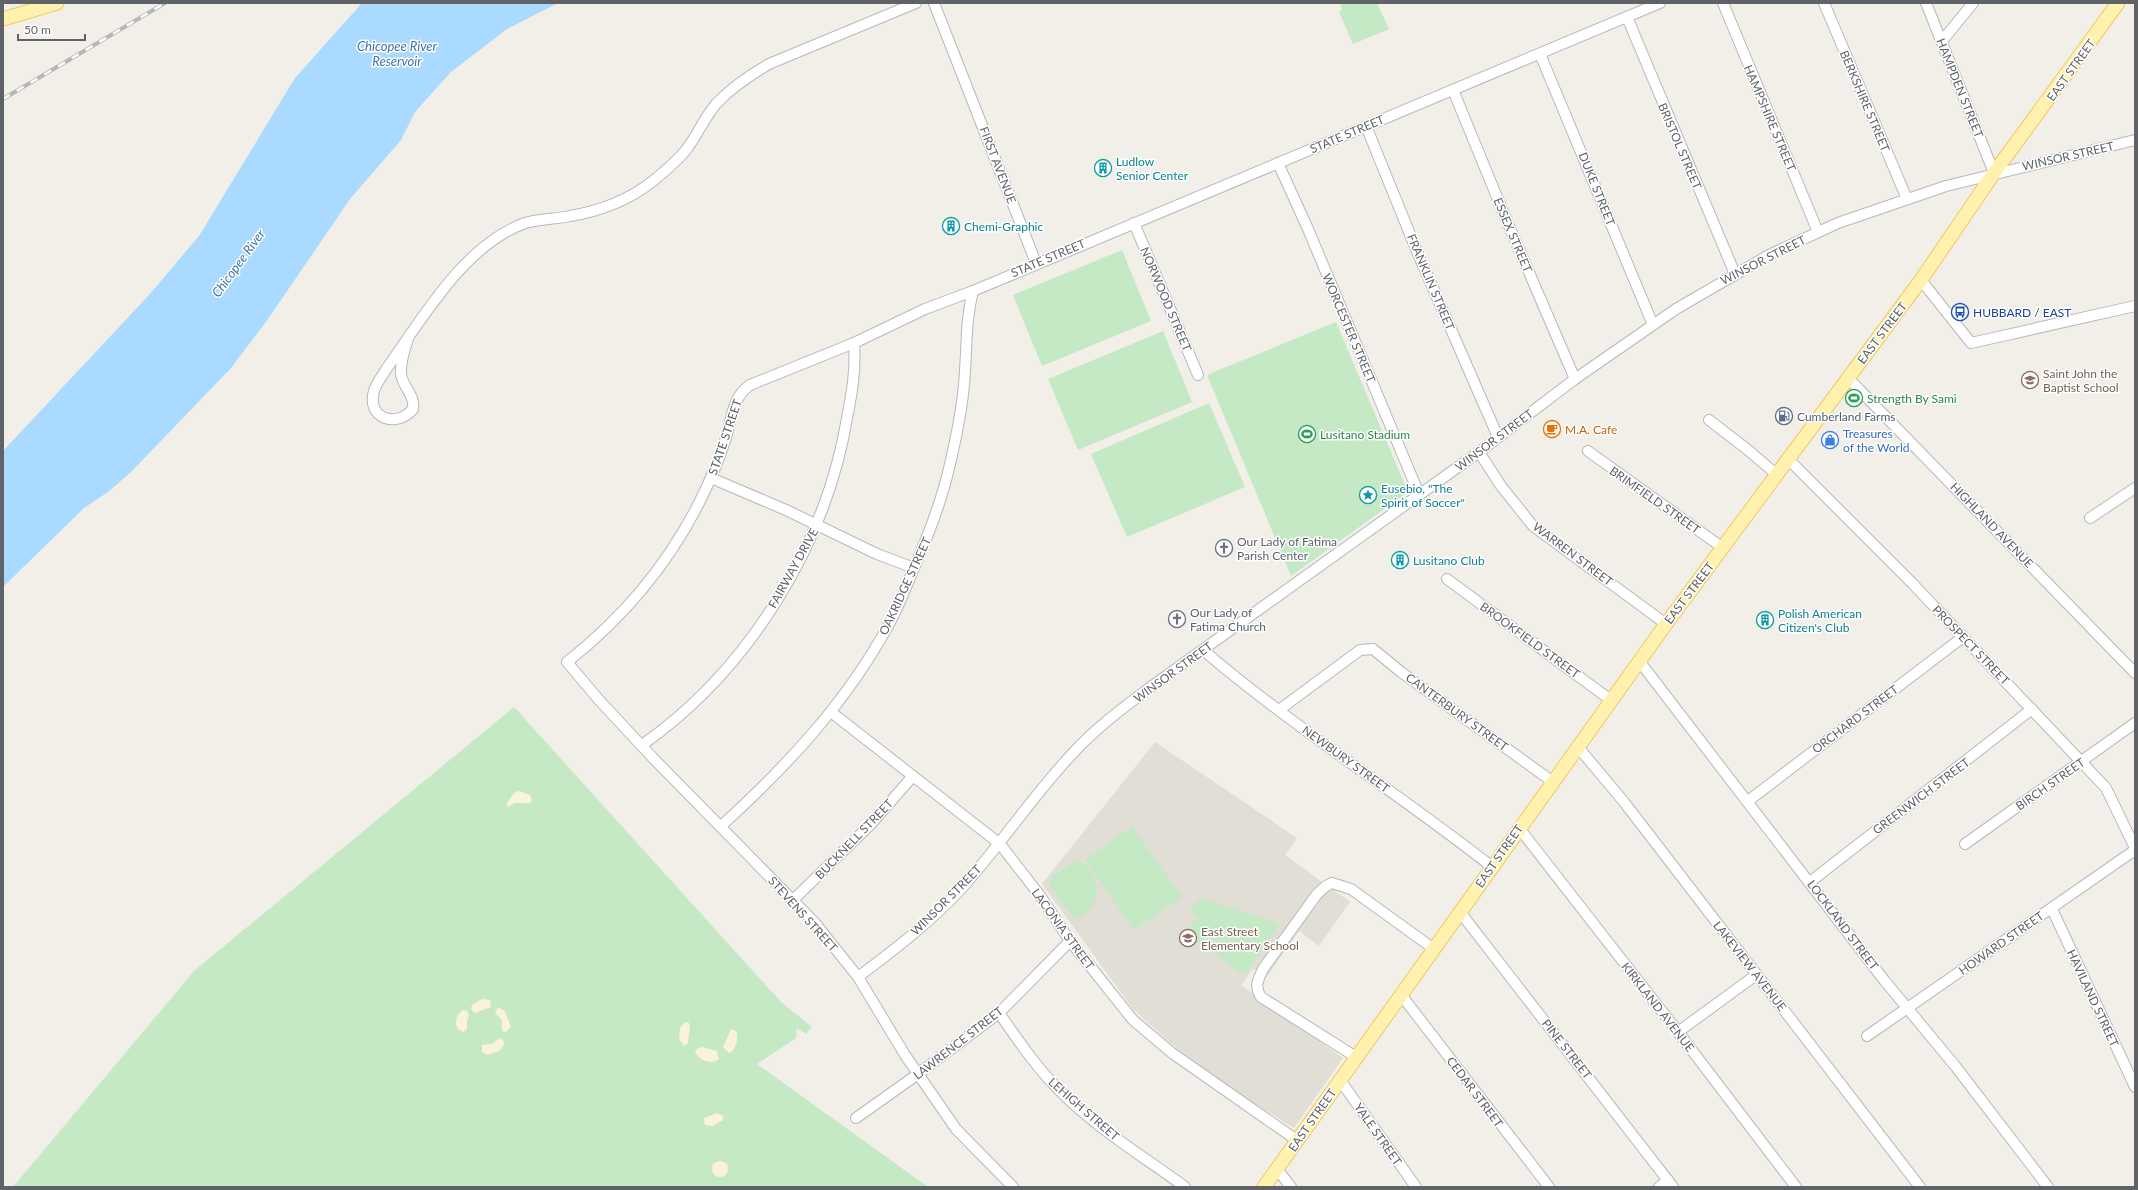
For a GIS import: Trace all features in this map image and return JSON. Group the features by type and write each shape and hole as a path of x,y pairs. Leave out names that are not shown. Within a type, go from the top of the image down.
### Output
{"main road":[{"path":"3,19 57,3"},
{"name":"EAST STREET","path":"1264,1187 1356,1057 1402,996 1491,866 1787,458 1921,280 1994,173 2118,3"}],"street":[{"path":"409,336 402,361 401,375 403,382 413,396 413,410 407,416 392,421 380,416 376,410 374,392 384,373 409,336 467,262 502,235 526,223 593,211 629,197 652,181 686,150 716,105 748,76 769,64 916,3"},
{"name":"FIRST AVENUE","path":"934,3 1036,263"},
{"name":"STATE STREET","path":"567,662 606,629 647,586 674,547 711,478 726,440 737,398 742,391 763,379 854,343 925,310 973,291 1036,263 1660,3"},
{"name":"HAMPSHIRE STREET","path":"1723,3 1818,232"},
{"name":"BERKSHIRE STREET","path":"1824,3 1907,199"},
{"name":"HAMPDEN STREET","path":"1926,3 1994,173"},
{"path":"1942,41 1973,3"},
{"name":"BRISTOL STREET","path":"1627,17 1735,274"},
{"name":"DUKE STREET","path":"1540,54 1653,325"},
{"name":"ESSEX STREET","path":"1453,90 1575,379"},
{"name":"FRANKLIN STREET","path":"1366,126 1416,249 1498,437"},
{"name":"WINSOR STREET","path":"858,977 917,932 959,891 1000,844 1041,791 1087,738 1148,689 1479,452 1575,379 1653,325 1704,292 1769,255 1818,232 1865,213 1946,186 1994,173 2135,140"},
{"name":"WORCESTER STREET","path":"1278,163 1311,236 1419,494"},
{"name":"NORWOOD STREET","path":"1134,223 1198,375"},
{"path":"1921,280 1972,343 2135,306"},
{"name":"OAKRIDGE STREET","path":"721,826 774,776 831,712 861,671 890,623 931,530 950,464 962,404 965,371 967,312 973,291"},
{"name":"FAIRWAY DRIVE","path":"642,746 671,725 729,668 775,601 805,551 817,525 834,479 844,437 856,366 854,343"},
{"name":"HIGHLAND AVENUE","path":"1848,378 2135,673"},
{"path":"1709,420 1776,474"},
{"name":"BRIMFIELD STREET","path":"1588,451 1606,466 1723,548"},
{"name":"WARREN STREET","path":"1479,452 1501,486 1533,526 1666,624"},
{"name":"PROSPECT STREET","path":"1787,458 1912,583 2082,761 2106,788 2135,849"},
{"path":"711,478 817,525 877,554 914,568"},
{"path":"2090,518 2135,488"},
{"name":"BROOKFIELD STREET","path":"1447,579 1612,701"},
{"name":"ORCHARD STREET","path":"1748,801 1963,637"},
{"name":"CANTERBURY STREET","path":"1278,710 1360,650 1373,649 1401,672 1553,782"},
{"name":"NEWBURY STREET","path":"1203,650 1245,686 1441,827 1491,866"},
{"name":"STEVENS STREET","path":"567,662 599,700 642,746 793,900 858,977 918,1074 956,1129 1013,1187"},
{"name":"LOCKLAND STREET","path":"1640,662 1907,1008 1956,1067 2048,1187"},
{"name":"GREENWICH STREET","path":"1810,882 2032,709"},
{"name":"LACONIA STREET","path":"831,712 1000,844 1042,898 1070,941 1133,1020 1172,1053 1298,1141"},
{"name":"BIRCH STREET","path":"1965,844 2135,724"},
{"name":"LAKEVIEW AVENUE","path":"1578,747 1624,802 1920,1187"},
{"name":"BUCKNELL STREET","path":"793,900 871,824 913,776"},
{"name":"KIRKLAND AVENUE","path":"1519,828 1678,1032 1796,1187"},
{"name":"HOWARD STREET","path":"1867,1036 2052,909 2135,849"},
{"path":"1356,1057 1261,997 1256,990 1257,982 1263,969 1318,894 1326,886 1332,883 1351,888 1434,948"},
{"name":"HAVILAND STREET","path":"2052,909 2135,1087"},
{"name":"PINE STREET","path":"1460,912 1670,1184"},
{"name":"LAWRENCE STREET","path":"856,1118 918,1074 999,1013 1070,941"},
{"path":"1678,1032 1756,975"},
{"name":"CEDAR STREET","path":"1402,996 1548,1187"},
{"name":"LEHIGH STREET","path":"999,1013 1040,1070 1060,1091 1119,1141 1185,1187"},
{"name":"YALE STREET","path":"1340,1080 1416,1187"},
{"path":"1277,1169 1291,1187"},
{"path":"1659,1187 1670,1184"}],"shaded area":[{"name":"East Street Elementary School","path":"1155,742 1297,838 1285,855 1350,902 1319,946 1299,931 1266,978 1253,969 1241,985 1343,1058 1294,1128 1217,1080 1168,1041 1133,1009 1042,884"}],"green space":[{"path":"1340,3 1377,3 1389,29 1353,44 1339,12 1342,10"},
{"path":"1122,250 1151,321 1042,366 1013,295"},
{"name":"Lusitano Stadium","path":"1336,322 1408,492 1291,576 1207,375"},
{"path":"1163,331 1192,402 1078,450 1048,379"},
{"path":"1209,403 1245,487 1127,537 1091,454"},
{"path":"514,707 781,1002 812,1027 806,1034 797,1028 796,1038 757,1064 928,1187 13,1187 194,971"},
{"path":"1132,827 1182,897 1134,930 1085,860"},
{"path":"1077,860 1086,866 1092,874 1096,882 1097,891 1091,908 1085,915 1076,920 1061,903 1049,884 1054,875"},
{"path":"1200,898 1280,924 1247,971 1242,974 1185,933 1197,918 1190,911"}],"sand":[{"path":"519,791 530,795 532,801 529,803 515,803 507,807 507,803 514,793"},
{"path":"482,999 490,1000 491,1007 475,1013 471,1009 472,1005"},
{"path":"498,1007 505,1011 511,1027 506,1032 502,1031 502,1020 495,1013"},
{"path":"463,1010 467,1011 469,1015 467,1029 463,1032 458,1029 456,1019"},
{"path":"685,1022 688,1022 690,1025 688,1043 684,1046 679,1039 680,1028"},
{"path":"731,1029 736,1031 737,1040 735,1047 729,1053 723,1047"},
{"path":"500,1038 505,1043 499,1051 487,1055 482,1052 482,1045 492,1044"},
{"path":"702,1047 717,1051 719,1059 709,1062 700,1058 695,1052 697,1049"},
{"path":"717,1113 723,1116 723,1120 712,1126 705,1125 704,1118"},
{"path":"720,1161 726,1163 728,1169 726,1175 720,1177 714,1175 712,1169 714,1163"}],"water":[{"path":"362,3 558,3 507,29 451,72 415,112 401,140 350,199 268,319 231,368 131,472 108,492 84,508 3,587 3,451 149,295 199,236 295,78"}],"railway":[{"path":"3,99 165,3"}],"place":[{"name":"Ludlow Senior Center","path":"1103,168"},
{"name":"Chemi-Graphic","path":"951,226"},
{"name":"HUBBARD / EAST","path":"1960,312"},
{"name":"Saint John the Baptist School","path":"2030,380"},
{"name":"Strength By Sami","path":"1854,398"},
{"name":"Cumberland Farms","path":"1784,416"},
{"name":"M.A. Cafe","path":"1552,429"},
{"name":"Lusitano Stadium","path":"1307,434"},
{"name":"Treasures of the World","path":"1830,440"},
{"name":"Eusebio, \"The Spirit of Soccer\"","path":"1368,495"},
{"name":"Our Lady of Fatima Parish Center","path":"1224,548"},
{"name":"Lusitano Club","path":"1400,560"},
{"name":"Our Lady of Fatima Church","path":"1177,619"},
{"name":"Polish American Citizen's Club","path":"1765,620"},
{"name":"East Street Elementary School","path":"1188,938"}],"water label":[{"name":"Chicopee River Reservoir","path":"397,54"},
{"name":"Chicopee River","path":"238,263"}]}
